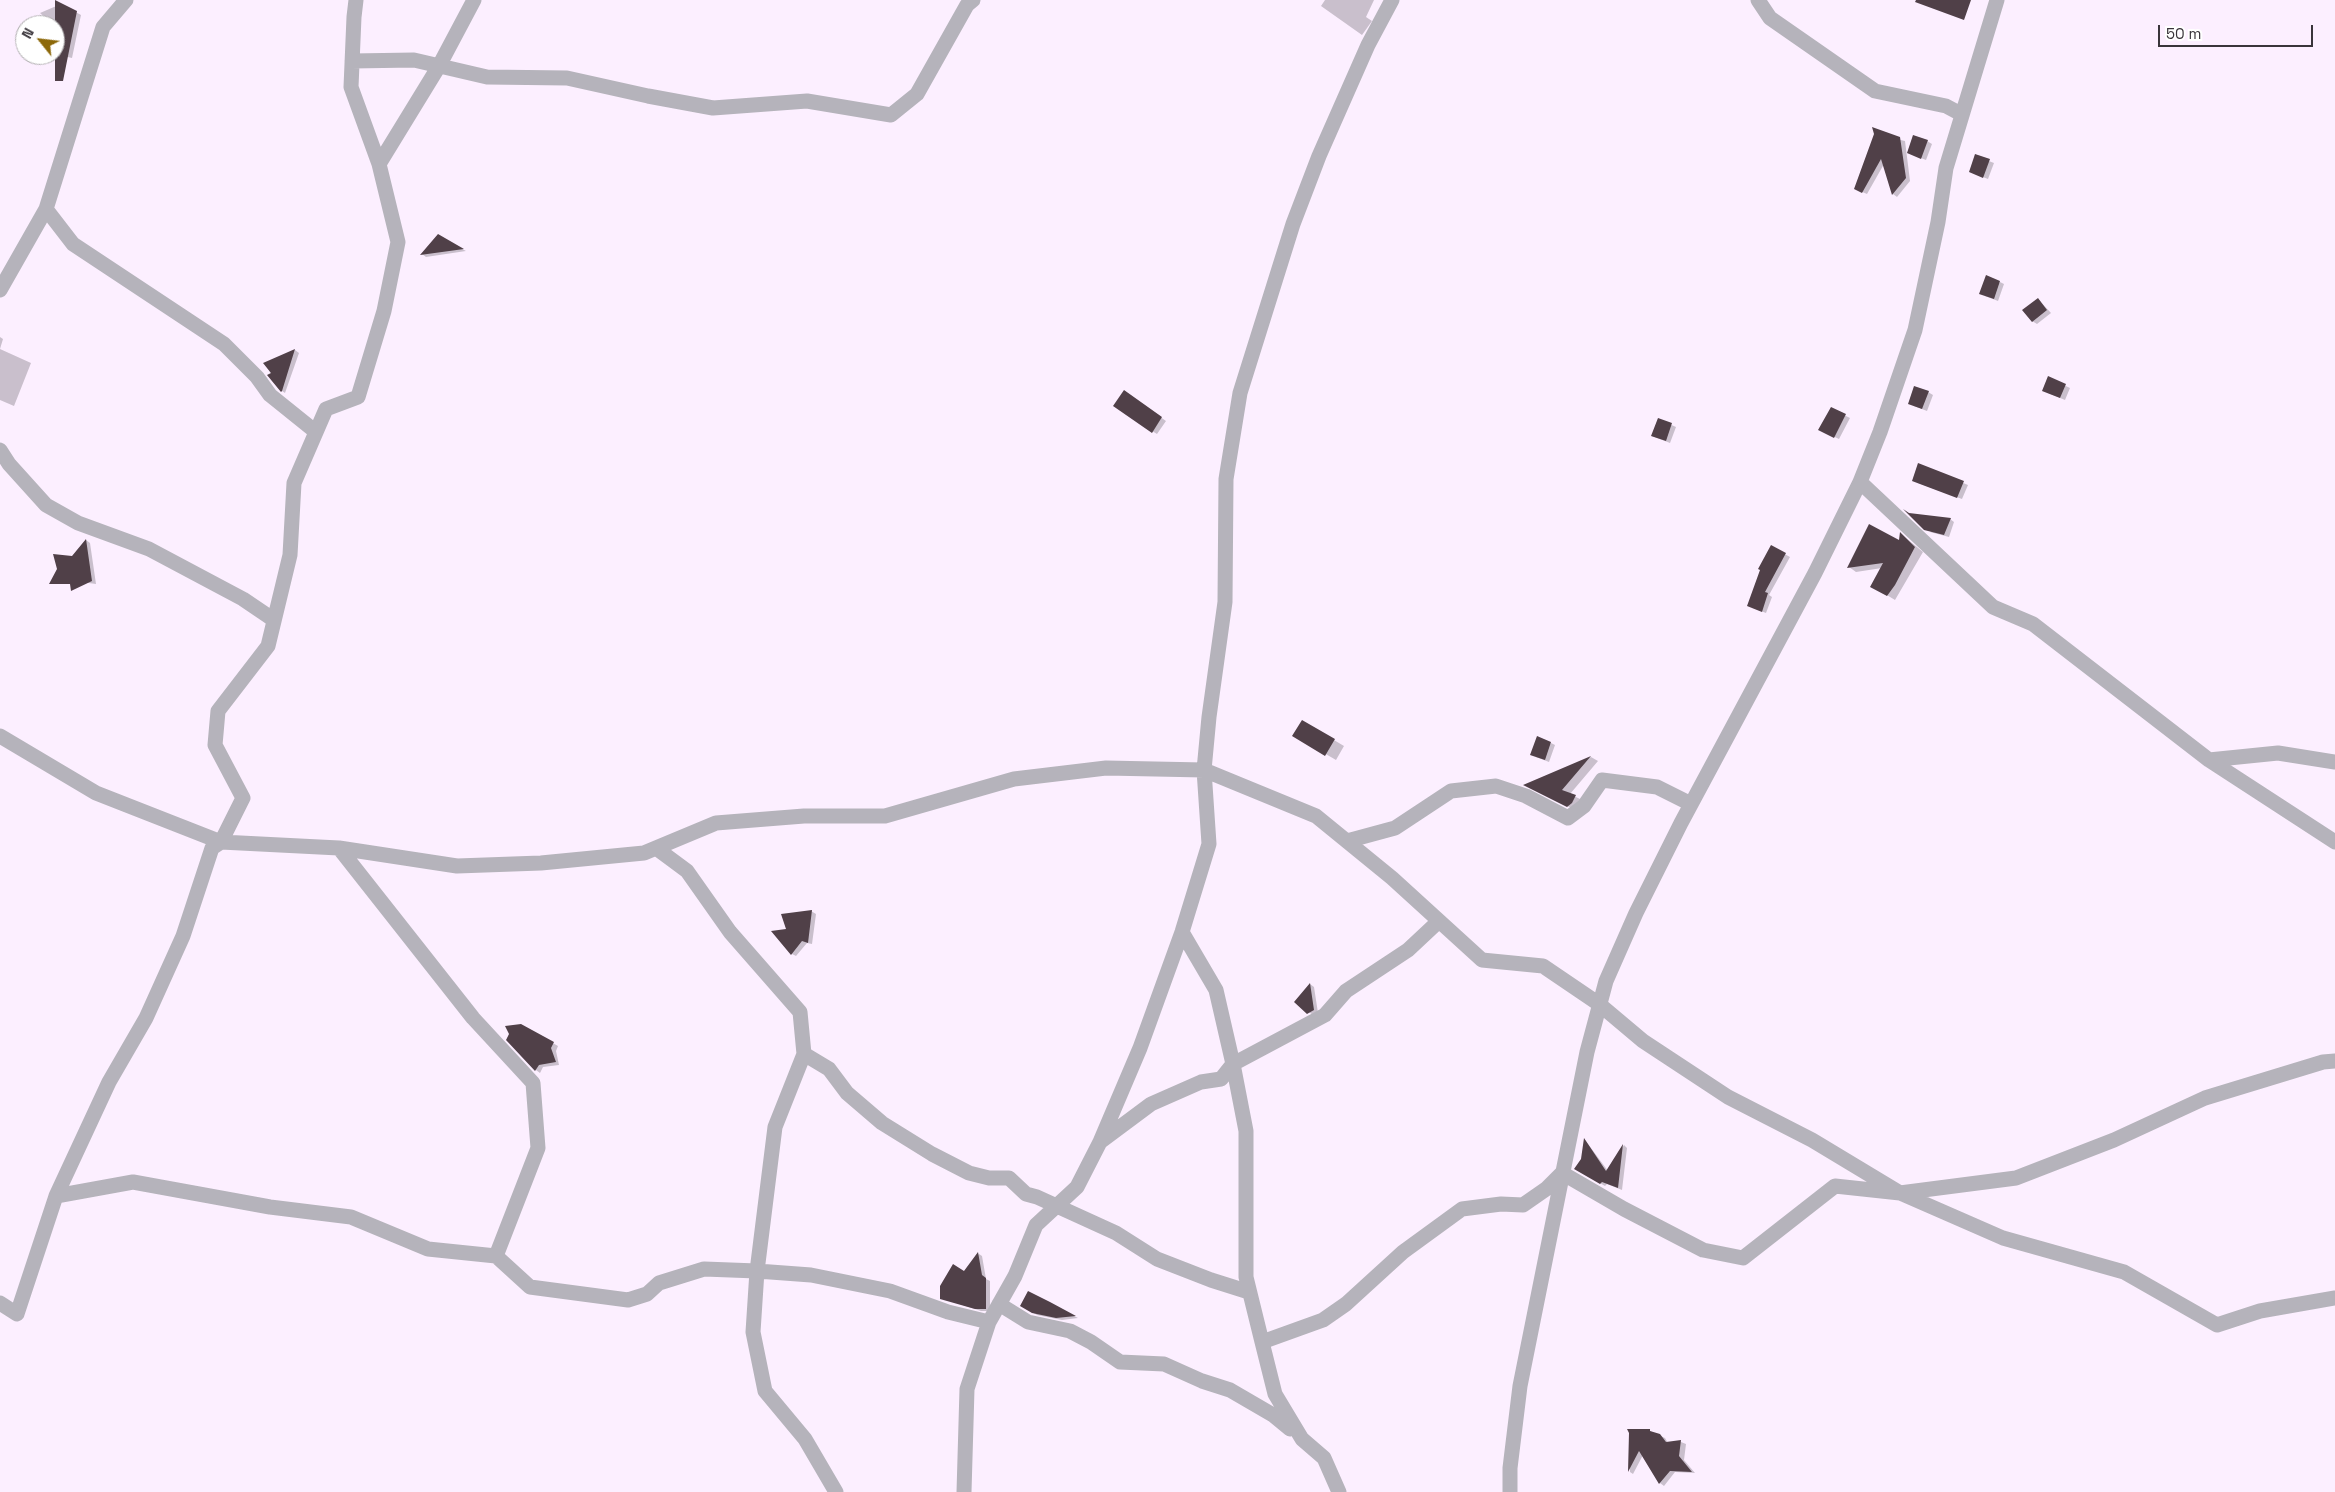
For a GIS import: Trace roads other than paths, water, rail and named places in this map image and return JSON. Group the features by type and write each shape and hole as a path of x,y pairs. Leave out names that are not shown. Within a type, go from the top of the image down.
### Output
{"street":[{"path":"0,290 46,209 103,27 126,0"},
{"path":"0,1303 17,1314 56,1196 109,1082 146,1018 183,936 212,848 221,842 243,798 215,745 218,711 268,646 290,555 294,483 326,409 358,397 384,310 398,242 379,164 351,87 356,0"},
{"path":"379,164 439,66 474,0"},
{"path":"352,61 414,60 487,77 567,78 714,108 806,101 891,115 918,94 967,5 974,0"},
{"path":"964,1492 967,1389 989,1322 1015,1276 1036,1225 1077,1187 1100,1142 1140,1048 1182,932 1209,844 1204,770 1209,717 1225,602 1226,479 1240,393 1262,318 1299,207 1368,46 1392,0"},
{"path":"1758,0 1770,18 1875,91 1946,106 1962,114"},
{"path":"1510,1492 1510,1468 1520,1386 1562,1173 1599,1004 1621,945 1691,804 1815,573 1860,482 1900,380 1915,330 1938,222 1946,168 1997,0"},
{"path":"46,209 73,244 224,344 257,377 270,395 316,432"},
{"path":"0,450 9,464 46,505 78,523 150,549 243,598 274,620"},
{"path":"1860,482 1994,607 2033,624 2209,760 2335,842"},
{"path":"0,736 96,793 221,842 339,848 457,866 541,863 644,853 716,823 804,816 885,816 1014,779 1106,768 1204,770 1316,816 1392,878 1482,960 1543,966 1599,1004 1643,1041 1728,1097 1812,1140 1900,1193 2003,1238 2124,1272 2217,1325 2260,1311 2335,1298"},
{"path":"2209,760 2278,753 2335,762"},
{"path":"1346,841 1395,828 1450,791 1496,786 1526,796 1568,818 1584,806 1602,780 1657,787 1691,804"},
{"path":"339,848 474,1018 533,1083 538,1148 496,1256"},
{"path":"656,848 687,871 730,932 800,1012 804,1054 775,1127 757,1270 753,1332 765,1391 805,1439 836,1492"},
{"path":"1100,1142 1151,1104 1201,1082 1221,1079 1233,1064 1325,1015 1346,991 1408,950 1440,921"},
{"path":"1182,932 1216,990 1246,1130 1246,1277 1275,1394 1302,1439"},
{"path":"804,1054 829,1069 847,1093 882,1124 923,1149 969,1173 989,1178 1009,1178 1026,1194 1037,1197 1116,1233 1157,1259 1211,1280 1249,1292"},
{"path":"1562,1173 1624,1209 1703,1250 1743,1258 1834,1186 1900,1193 2016,1178 2114,1140 2205,1098 2323,1062 2335,1061"},
{"path":"1262,1342 1323,1320 1346,1304 1403,1252 1462,1209 1501,1204 1523,1205 1562,1173"},
{"path":"56,1196 134,1182 270,1207 351,1218 428,1249 496,1256 530,1287 628,1300 647,1294 660,1283 704,1269 757,1270 811,1275 890,1291 948,1312 989,1322"},
{"path":"999,1304 1028,1322 1070,1331 1091,1342 1120,1362 1164,1364 1195,1378 1230,1390 1273,1415 1324,1458 1339,1492"}]}
